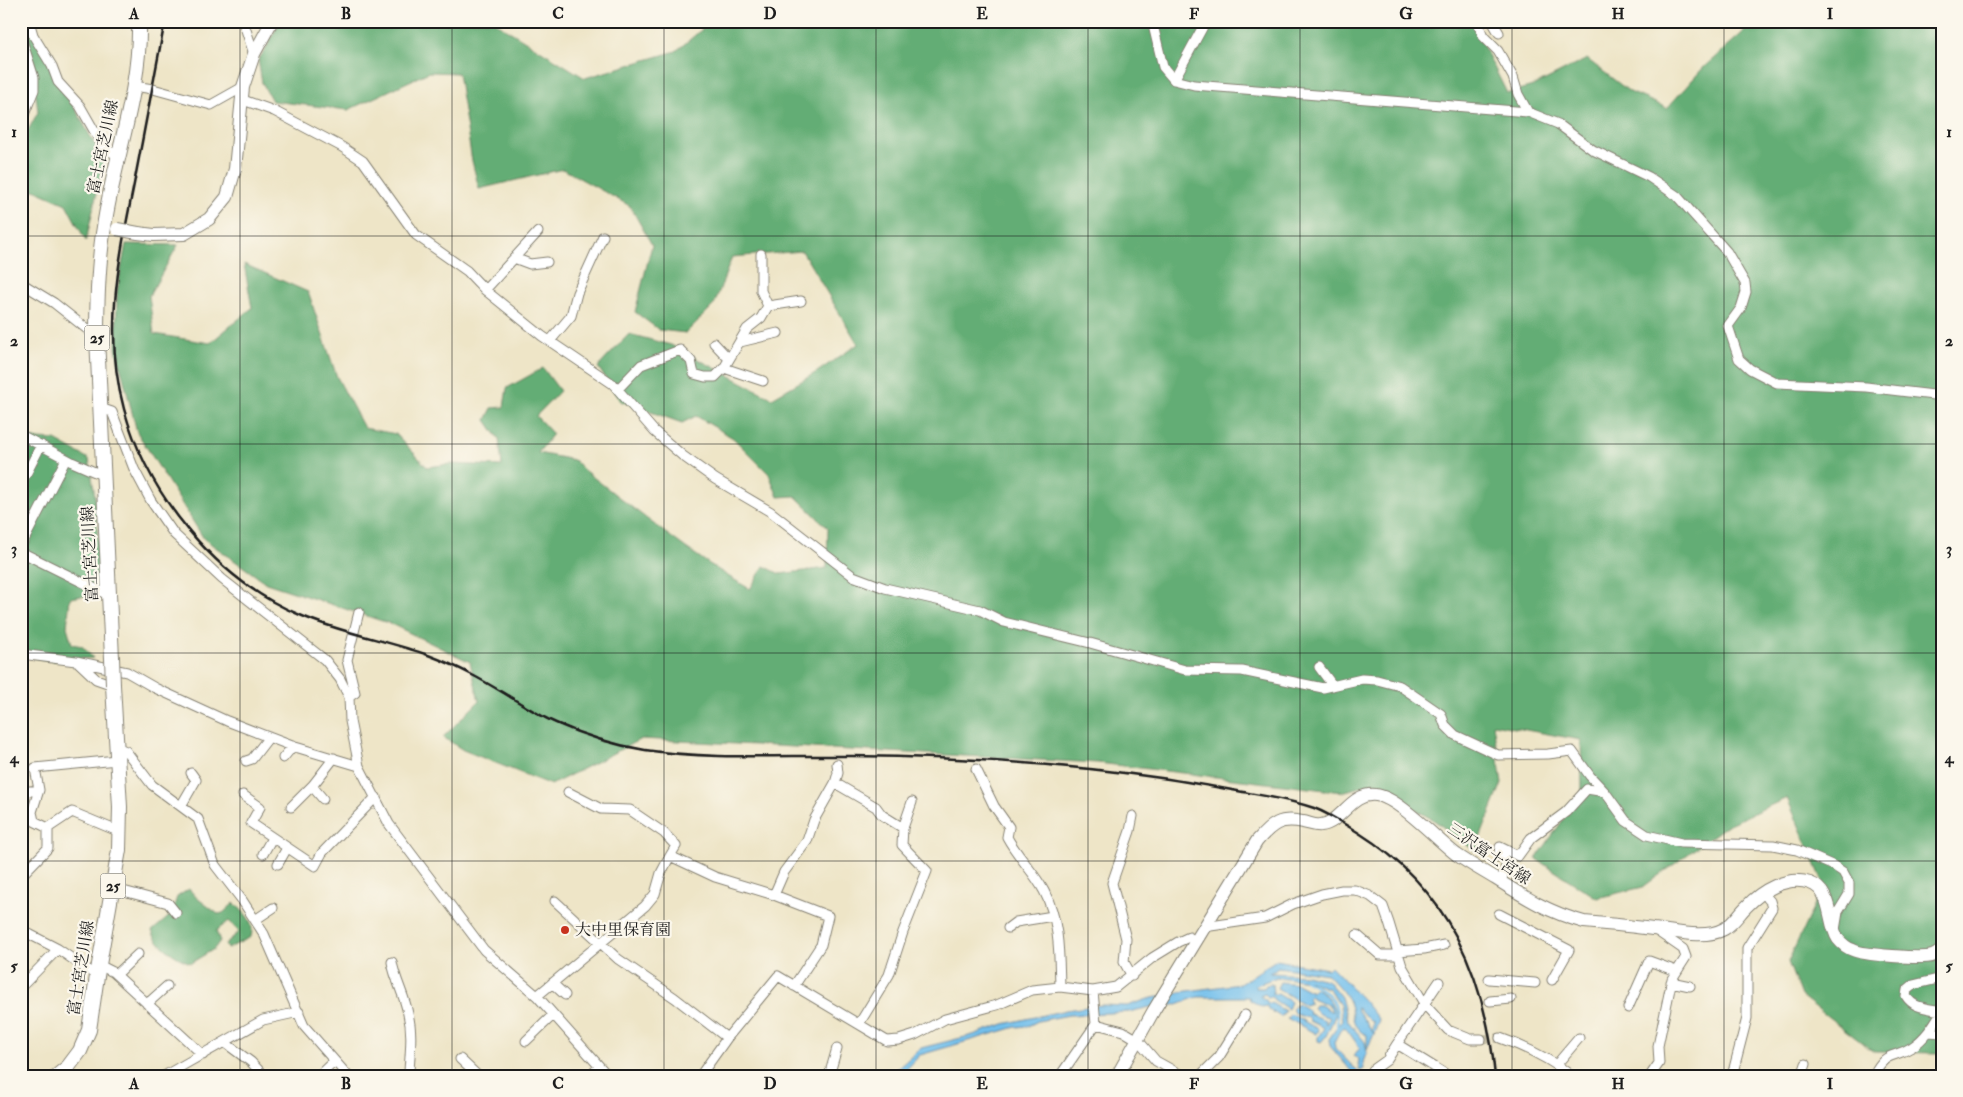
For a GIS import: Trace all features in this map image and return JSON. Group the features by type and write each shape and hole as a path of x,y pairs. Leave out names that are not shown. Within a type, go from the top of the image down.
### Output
{"main road":[{"name":"富士宮芝川線","path":"58,1076 68,1067 80,1051 89,1030 119,850 117,753 97,337 97,288 110,227 119,156 134,86 140,46 139,21"},
{"path":"110,227 154,235 184,234 209,219 227,197 235,169 243,93 254,54 272,21"},
{"name":"三沢富士宮線","path":"1117,1076 1165,991 1258,840 1269,828 1278,822 1291,820 1320,826 1327,824 1350,804 1363,796 1377,795 1392,802 1458,856 1533,903 1568,918 1584,922 1695,934 1724,929 1763,892 1779,884 1799,881 1811,883 1820,890 1827,902 1834,931 1844,945 1854,951 1865,954 1931,956 1941,951"}],"street":[{"path":"243,21 254,54"},
{"path":"1152,21 1163,67 1174,80 1194,85 1528,112 1558,124 1594,150 1648,177 1677,196 1727,252 1745,283 1746,292 1741,308 1728,326 1739,359 1750,369 1777,383 1866,388 1942,396"},
{"path":"1174,80 1206,21"},
{"path":"1477,21 1483,36 1498,51 1513,77 1518,94 1528,112"},
{"path":"1492,21 1499,33"},
{"path":"31,22 33,35 52,66 58,82 80,106 104,148 119,156"},
{"path":"21,36 34,78 34,90 21,122"},
{"path":"134,86 211,105 243,93 342,147 363,161 416,235 467,272 485,290 550,341 613,384 654,431 683,456 715,479 771,512 859,579 885,588 980,610 1004,622 1090,643 1185,670 1242,671 1323,688 1362,679 1376,680 1400,686 1441,714 1445,725 1455,735 1498,755 1548,754 1572,751 1626,822 1647,835 1680,843 1773,845 1797,850 1834,866 1843,872 1850,883 1849,894 1838,912 1834,931"},
{"path":"485,290 538,232"},
{"path":"550,341 571,316 577,292 603,236"},
{"path":"761,254 761,291 768,306"},
{"path":"514,258 530,264 548,262"},
{"path":"21,283 54,303 97,337"},
{"path":"768,306 801,301"},
{"path":"618,389 641,365 680,350 691,361 694,374 715,377 724,368 748,329 761,318 768,306"},
{"path":"740,342 778,333"},
{"path":"714,343 729,359"},
{"path":"724,368 763,381"},
{"path":"100,408 112,412 134,469 151,501 174,534 222,579 325,660 349,696 350,720 359,766 389,824 484,950 537,996 608,1076"},
{"path":"21,435 66,459 104,476"},
{"path":"21,484 41,445"},
{"path":"21,546 66,459"},
{"path":"21,552 110,596"},
{"path":"349,696 355,693 347,660 359,612"},
{"path":"21,654 76,661 127,672 156,688 227,721 293,746 359,766"},
{"path":"76,661 96,679 114,685"},
{"path":"1319,667 1332,686"},
{"path":"246,761 252,759 269,737"},
{"path":"283,758 293,746"},
{"path":"48,828 34,821 32,812 39,790 36,768 126,751 152,785 198,819 215,865 264,934 304,1026 348,1076"},
{"path":"291,807 312,786 334,758"},
{"path":"774,895 784,872 807,841 814,820 835,783 838,773 837,764"},
{"path":"976,769 994,806 1009,828 1007,837 1013,848 1028,866 1045,892 1054,916 1059,942 1060,987"},
{"path":"180,806 196,780 191,774"},
{"path":"835,783 876,807 882,815 903,828"},
{"path":"312,786 323,799"},
{"path":"21,792 39,790"},
{"path":"1501,882 1507,864 1499,853 1500,847 1518,856 1531,838 1566,812 1587,790 1605,792"},
{"path":"537,996 644,906 655,894 662,873 676,846 664,833 630,810 601,809 568,792"},
{"path":"243,795 260,807 250,823 314,866 322,853 376,797"},
{"path":"859,1024 889,975 902,932 927,870 902,845 903,828 912,802"},
{"path":"48,828 72,812 120,832"},
{"path":"1132,976 1124,962 1126,939 1112,883 1130,831 1133,816"},
{"path":"21,876 48,848 48,828"},
{"path":"263,854 272,838"},
{"path":"278,864 287,848"},
{"path":"670,856 715,877 774,895 828,916 821,945 794,986"},
{"path":"112,888 168,903 176,913"},
{"path":"1204,927 1265,918 1293,904 1322,894 1342,890 1355,890 1370,896 1383,906 1390,922 1402,966 1425,1005 1448,1030 1470,1039 1481,1039"},
{"path":"1732,1076 1747,1018 1748,948 1772,908 1770,901 1763,892"},
{"path":"556,901 618,959 676,998 728,1038"},
{"path":"255,920 273,908"},
{"path":"1500,914 1569,950 1552,980"},
{"path":"1008,928 1016,922 1054,916"},
{"path":"21,927 25,932 98,970 116,975 203,1055"},
{"path":"1650,1076 1659,1062 1658,1046 1671,982 1686,957 1683,949 1655,929"},
{"path":"1356,934 1380,955 1444,945"},
{"path":"700,1076 778,976 887,1041 899,1040 915,1035 945,1019 997,1005 1032,990 1060,987 1093,991 1116,987 1152,958 1178,942 1189,937 1195,942"},
{"path":"21,987 58,949"},
{"path":"116,975 138,954"},
{"path":"1628,1008 1649,961 1676,971"},
{"path":"392,962 394,975 404,996 411,1031 409,1072 406,1076"},
{"path":"1873,1076 1880,1062 1912,1047 1929,1032 1942,1011 1918,1007 1910,1003 1906,996 1906,990 1913,985 1942,978"},
{"path":"1489,979 1535,983"},
{"path":"1373,1070 1387,1060 1439,982"},
{"path":"1671,982 1690,986"},
{"path":"552,983 565,995"},
{"path":"147,1004 167,986"},
{"path":"1060,1076 1096,1020 1093,991"},
{"path":"1490,1001 1511,999"},
{"path":"164,1076 263,1020 299,1012"},
{"path":"526,1041 553,1015"},
{"path":"1200,1076 1219,1057 1246,1015"},
{"path":"1096,1020 1123,1031 1138,1040 1156,1061 1183,1076"},
{"path":"1929,1032 1933,1034 1942,1033"},
{"path":"1500,1038 1526,1047 1558,1064 1572,1076"},
{"path":"1558,1064 1579,1038"},
{"path":"224,1042 251,1062 264,1076"},
{"path":"1397,1044 1444,1073 1442,1076"},
{"path":"829,1076 837,1048"},
{"path":"460,1059 478,1076"},
{"path":"318,1076 334,1061"},
{"path":"1802,1076 1806,1064"},
{"path":"590,1076 599,1067"}],"green space":[{"path":"21,21 27,21 104,161 86,241 66,204 25,186 21,182 21,143 38,112 36,96 21,80"},
{"path":"280,21 493,21 585,78 676,51 712,21 1471,21 1507,93 1533,86 1587,59 1630,92 1667,108 1704,67 1756,21 1942,21 1942,1053 1874,1052 1801,996 1788,962 1824,884 1787,798 1729,824 1643,887 1597,898 1536,859 1582,792 1581,740 1493,724 1502,783 1475,851 1435,821 1371,784 1342,792 1098,763 641,739 551,785 463,750 443,737 479,701 470,662 391,624 266,583 204,539 137,432 116,349 117,291 126,244 178,245 149,296 154,334 210,343 252,308 244,264 308,292 337,377 364,428 396,434 427,467 450,464 502,466 499,439 486,420 492,408 504,407 507,388 543,368 560,391 536,416 553,434 538,453 574,460 585,471 666,533 750,589 764,566 780,574 827,568 828,528 795,496 778,497 769,474 733,438 696,416 682,423 620,401 598,367 629,334 671,345 772,398 817,372 858,344 802,251 732,257 714,305 686,333 659,330 635,312 652,245 630,206 563,169 479,189 472,161 458,73 429,72 348,110 272,101 262,83 258,60"},
{"path":"21,438 55,440 89,459 95,496 102,598 82,596 70,598 67,627 72,644 82,646 93,658 53,661 21,655"},
{"path":"189,889 197,898 218,914 223,913 234,903 245,914 252,926 251,937 227,949 225,944 239,932 229,921 216,931 220,941 214,949 191,963 168,951 158,941 152,931 171,915 177,897"}],"water":[{"path":"1276,960 1328,969 1331,966 1379,1020 1374,1034 1367,1050 1367,1035 1358,1029 1347,998 1327,974 1278,967 1270,973 1306,975 1327,980 1341,997 1347,1020 1365,1042 1367,1052 1363,1062 1364,1069 1360,1071 1359,1059 1353,1056 1360,1048 1345,1027 1341,1029 1334,1042 1335,1048 1358,1072 1359,1076 1353,1076 1352,1072 1330,1046 1329,1039 1342,1020 1340,1005 1329,989 1310,981 1277,977 1256,985 1256,988 1264,988 1266,985 1272,984 1273,994 1278,994 1291,1002 1288,1009 1272,997 1268,997 1265,994 1260,996 1268,1004 1271,1003 1285,1011 1281,1017 1268,1009 1267,1006 1262,1007 1250,1000 1249,997 1198,997 1174,1005 1150,1007 1129,1012 1069,1015 1038,1021 1028,1026 1016,1027 920,1055 900,1076 889,1076 921,1048 973,1035 1004,1024 1066,1010 1101,1005 1127,1006 1180,992 1240,984","holes":["1356,1008 1373,1022 1372,1031 1374,1034"]},
{"path":"1280,982 1297,984 1312,992 1315,988 1323,993 1333,1006 1336,1014 1326,1036 1321,1042 1318,1041 1318,1037 1324,1028 1310,1021 1309,1018 1295,1014 1292,1009 1297,1003 1308,1010 1309,1014 1325,1020 1326,1024 1330,1018 1319,1014 1313,1008 1315,1005 1321,1005 1332,1012 1330,1006 1312,998 1311,995 1308,997 1310,1003 1305,1005 1277,988"},
{"path":"1291,1014 1316,1028 1318,1030 1316,1034 1287,1018"}],"waterway":[{"path":"1305,980 1321,989 1332,999 1337,1011 1337,1030"}],"tunnel":[{"path":"1481,1039 1500,1038"}],"railway":[{"path":"165,21 119,268 114,324 118,381 124,409 135,441 150,473 168,503 214,557 240,580 269,600 300,615 331,627 440,660 476,677 538,714 567,728 611,743 633,748 696,755 968,759 1084,768 1182,781 1278,798 1314,808 1359,833 1390,855 1416,880 1439,908 1457,937 1471,969 1482,1003 1490,1039 1495,1076"}],"place":[{"name":"大中里保育園","path":"565,930"}]}
